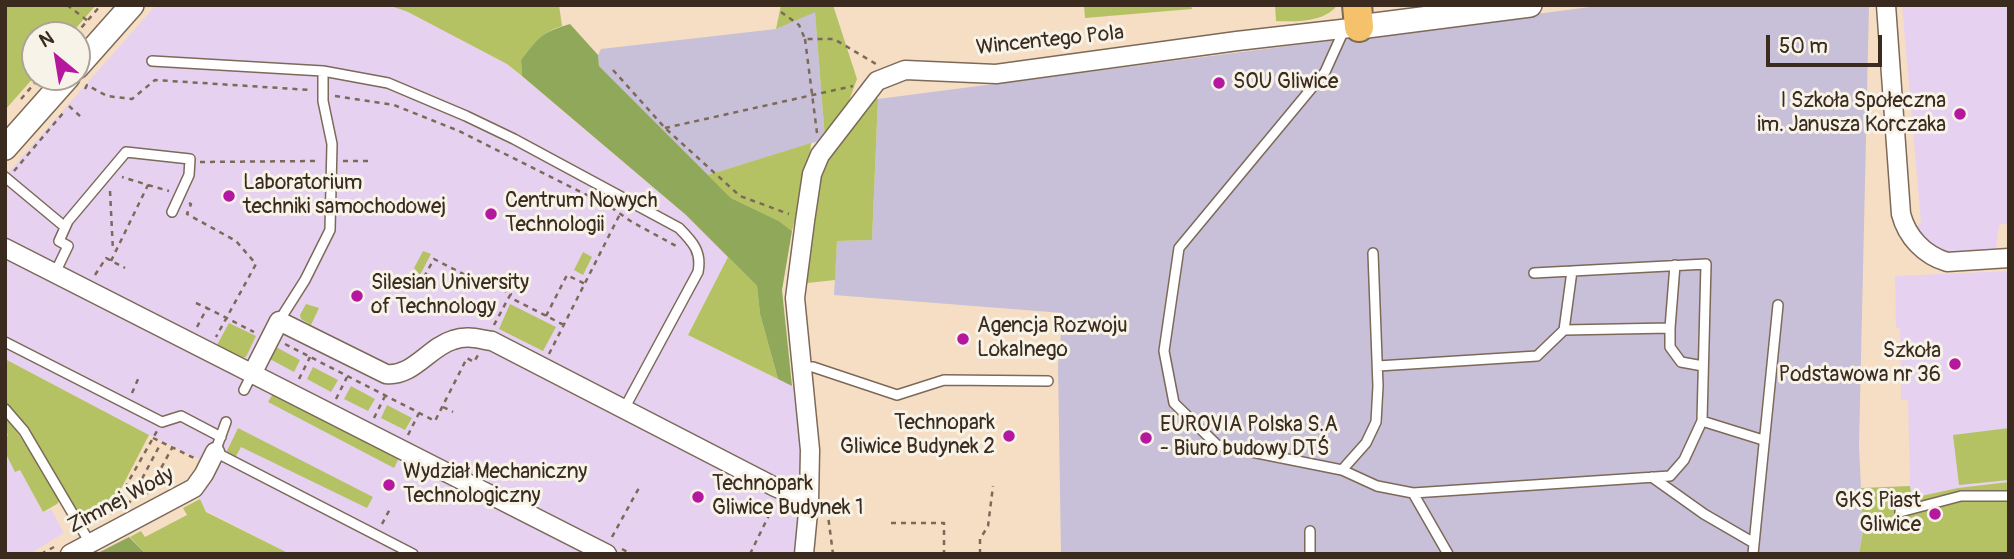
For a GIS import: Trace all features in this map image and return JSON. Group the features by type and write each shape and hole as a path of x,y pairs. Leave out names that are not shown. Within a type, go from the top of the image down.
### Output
{"street":[{"path":"91,51 132,5"},
{"path":"1353,21 1530,5"},
{"path":"1886,5 1901,214 1906,229 1920,247 1939,260 1947,262 2009,258"},
{"name":"Wincentego Pola","path":"883,78 905,70 996,74 1237,41 1353,21"},
{"path":"804,554 817,497 794,298 805,220 813,174 820,155 883,78"},
{"path":"5,147 67,91"},
{"path":"9,248 248,382 368,430 606,553"},
{"path":"248,382 279,321 386,374 396,375 443,344 478,337 492,341 782,491 817,497"},
{"name":"Zimnej Wody","path":"70,554 194,488 218,444"}],"lane":[{"path":"1353,21 1325,72 1179,248 1164,351 1174,403 1217,445 1342,470 1377,486 1413,493 1670,476 1684,460 1702,421 1706,264 1534,273"},
{"path":"152,61 323,71 388,83 471,118 679,228 698,249 698,272 624,409"},
{"path":"279,321 310,270 330,230 332,144 322,92 323,71"},
{"path":"55,273 68,246 59,241 65,227 126,152 190,159 188,175 172,212"},
{"path":"6,178 65,227"},
{"path":"1342,470 1366,443 1376,422 1378,366 1373,253"},
{"path":"1675,265 1670,347 1681,362 1703,366"},
{"path":"1378,366 1536,356 1564,330 1572,271"},
{"path":"1753,554 1778,305"},
{"path":"1564,330 1670,328"},
{"path":"5,342 162,422 181,416 218,444 413,554"},
{"path":"800,367 813,368 897,395 944,380 1048,381"},
{"path":"5,409 24,431 90,543"},
{"path":"1702,421 1763,440"},
{"path":"218,444 226,422"},
{"path":"1652,478 1704,514 1754,543"},
{"path":"1413,493 1448,554"},
{"path":"1900,512 1961,496 2009,496"},
{"path":"1310,531 1310,554"}],"path":[{"path":"67,5 88,21 101,5"},
{"path":"781,12 799,25 805,39 820,155"},
{"path":"665,128 883,78 873,61 834,39 805,39"},
{"path":"613,70 665,128 740,196 805,220"},
{"path":"91,88 107,96 132,99 156,79 322,92 374,100 413,112 506,154 700,258"},
{"path":"6,178 69,106 81,117"},
{"path":"190,162 369,161"},
{"path":"110,171 117,176 166,190 191,204 187,214 236,241 256,264 211,346"},
{"path":"110,171 114,255"},
{"path":"111,261 148,185"},
{"path":"546,359 620,214"},
{"path":"90,283 106,258 125,268"},
{"path":"425,277 434,259 477,281 478,277 511,294 491,331"},
{"path":"546,316 567,275 584,284"},
{"path":"509,297 564,325"},
{"path":"196,303 260,335"},
{"path":"192,336 207,308"},
{"path":"300,376 310,357"},
{"path":"338,395 347,376"},
{"path":"131,394 139,377"},
{"path":"368,430 385,396"},
{"path":"443,407 453,412"},
{"path":"401,448 419,413"},
{"path":"107,520 153,439 186,455"},
{"path":"130,522 125,511 161,443"},
{"path":"149,512 143,501 172,447"},
{"path":"606,553 640,486"},
{"path":"980,554 980,539 988,526 993,486"},
{"path":"817,497 830,516 833,554"},
{"path":"750,554 776,499"},
{"path":"379,529 391,507"},
{"path":"891,523 944,523 944,554"}],"shaded area":[{"name":"Silesian University of Technology","path":"156,5 388,5 408,12 507,64 686,215 728,257 688,335 811,395 817,514 813,554 290,554 206,511 194,488 209,464 5,359 5,176 80,91 91,91 91,79"},
{"path":"1606,5 1869,5 1859,446 1863,531 1859,554 1061,554 1058,365 1063,313 834,295 837,241 872,240 878,99"},
{"name":"I Szkoła Społeczna im. Janusza Korczaka","path":"1902,5 2009,5 2009,223 1999,225 1996,249 1950,252 1935,248 1916,228 1921,222"},
{"path":"815,11 825,139 708,175 599,66 598,55 601,49 776,29"},
{"name":"Szkoła Podstawowa nr 36","path":"2009,271 2009,482 1958,488 1912,498 1908,400 1901,400 1900,328 1896,328 1895,276"},
{"path":"5,451 15,471 20,469 43,513 51,509 64,533 31,553 5,554"}],"green space":[{"path":"5,5 96,5 82,21 21,21 22,91 5,110"},
{"path":"388,5 559,5 562,26 543,35 525,54 521,60 522,76 507,64 408,12"},
{"path":"781,5 833,5 857,79 847,106 825,139 815,12 776,29"},
{"path":"1084,5 1191,5 1192,9 1085,18"},
{"path":"1275,5 1337,5 1332,11 1318,18 1276,21"},
{"path":"570,24 598,55 599,66 731,198 779,221 792,231 782,290 792,386 778,379 760,314 757,286 686,215 522,76 521,60 537,41 547,33"},
{"path":"873,96 878,99 872,240 837,241 835,280 807,283 819,174 838,140"},
{"path":"811,143 809,164 792,231 779,221 731,198 708,175"},
{"path":"423,251 431,254 420,275 414,268"},
{"path":"583,252 592,257 583,275 574,270"},
{"path":"728,257 757,286 760,314 778,379 688,335"},
{"path":"306,304 319,308 311,325 301,319 300,315"},
{"path":"510,304 556,327 543,351 499,329"},
{"path":"229,323 256,336 246,357 241,358 217,345"},
{"path":"276,347 300,360 294,372 270,359"},
{"path":"5,359 149,435 110,510 84,524 30,432 5,401"},
{"path":"313,367 338,380 331,392 307,379"},
{"path":"351,386 375,399 368,411 344,399"},
{"path":"275,390 400,456 394,468 268,402"},
{"path":"387,405 412,418 405,430 381,418"},
{"path":"5,415 42,468 60,500 43,512 20,470 15,472 6,454 5,437 8,435 5,431"},
{"path":"238,428 373,497 367,508 241,447 235,458 226,453"},
{"path":"2009,428 2009,480 1959,485 1953,435"},
{"name":"GKS Piast Gliwice","path":"2009,482 2009,554 1859,554 1863,531 1861,488 1910,486 1912,498 1958,488"},
{"path":"200,499 206,512 290,554 146,554 130,537 141,531 145,537 187,515 183,508"},
{"path":"129,537 146,554 96,554"}],"place":[{"name":"SOU Gliwice","path":"1219,83"},
{"name":"I Szkoła Społeczna im. Janusza Korczaka","path":"1960,114"},
{"name":"Laboratorium techniki samochodowej","path":"229,196"},
{"name":"Centrum Nowych Technologii","path":"491,214"},
{"name":"Silesian University of Technology","path":"357,296"},
{"name":"Agencja Rozwoju Lokalnego","path":"963,339"},
{"name":"Szkoła Podstawowa nr 36","path":"1955,364"},
{"name":"Technopark Gliwice Budynek 2","path":"1009,436"},
{"name":"EUROVIA Polska S.A - Biuro budowy DTŚ","path":"1146,438"},
{"name":"Wydział Mechaniczny Technologiczny","path":"389,485"},
{"name":"Technopark Gliwice Budynek 1","path":"698,497"},
{"name":"GKS Piast Gliwice","path":"1935,514"}]}
